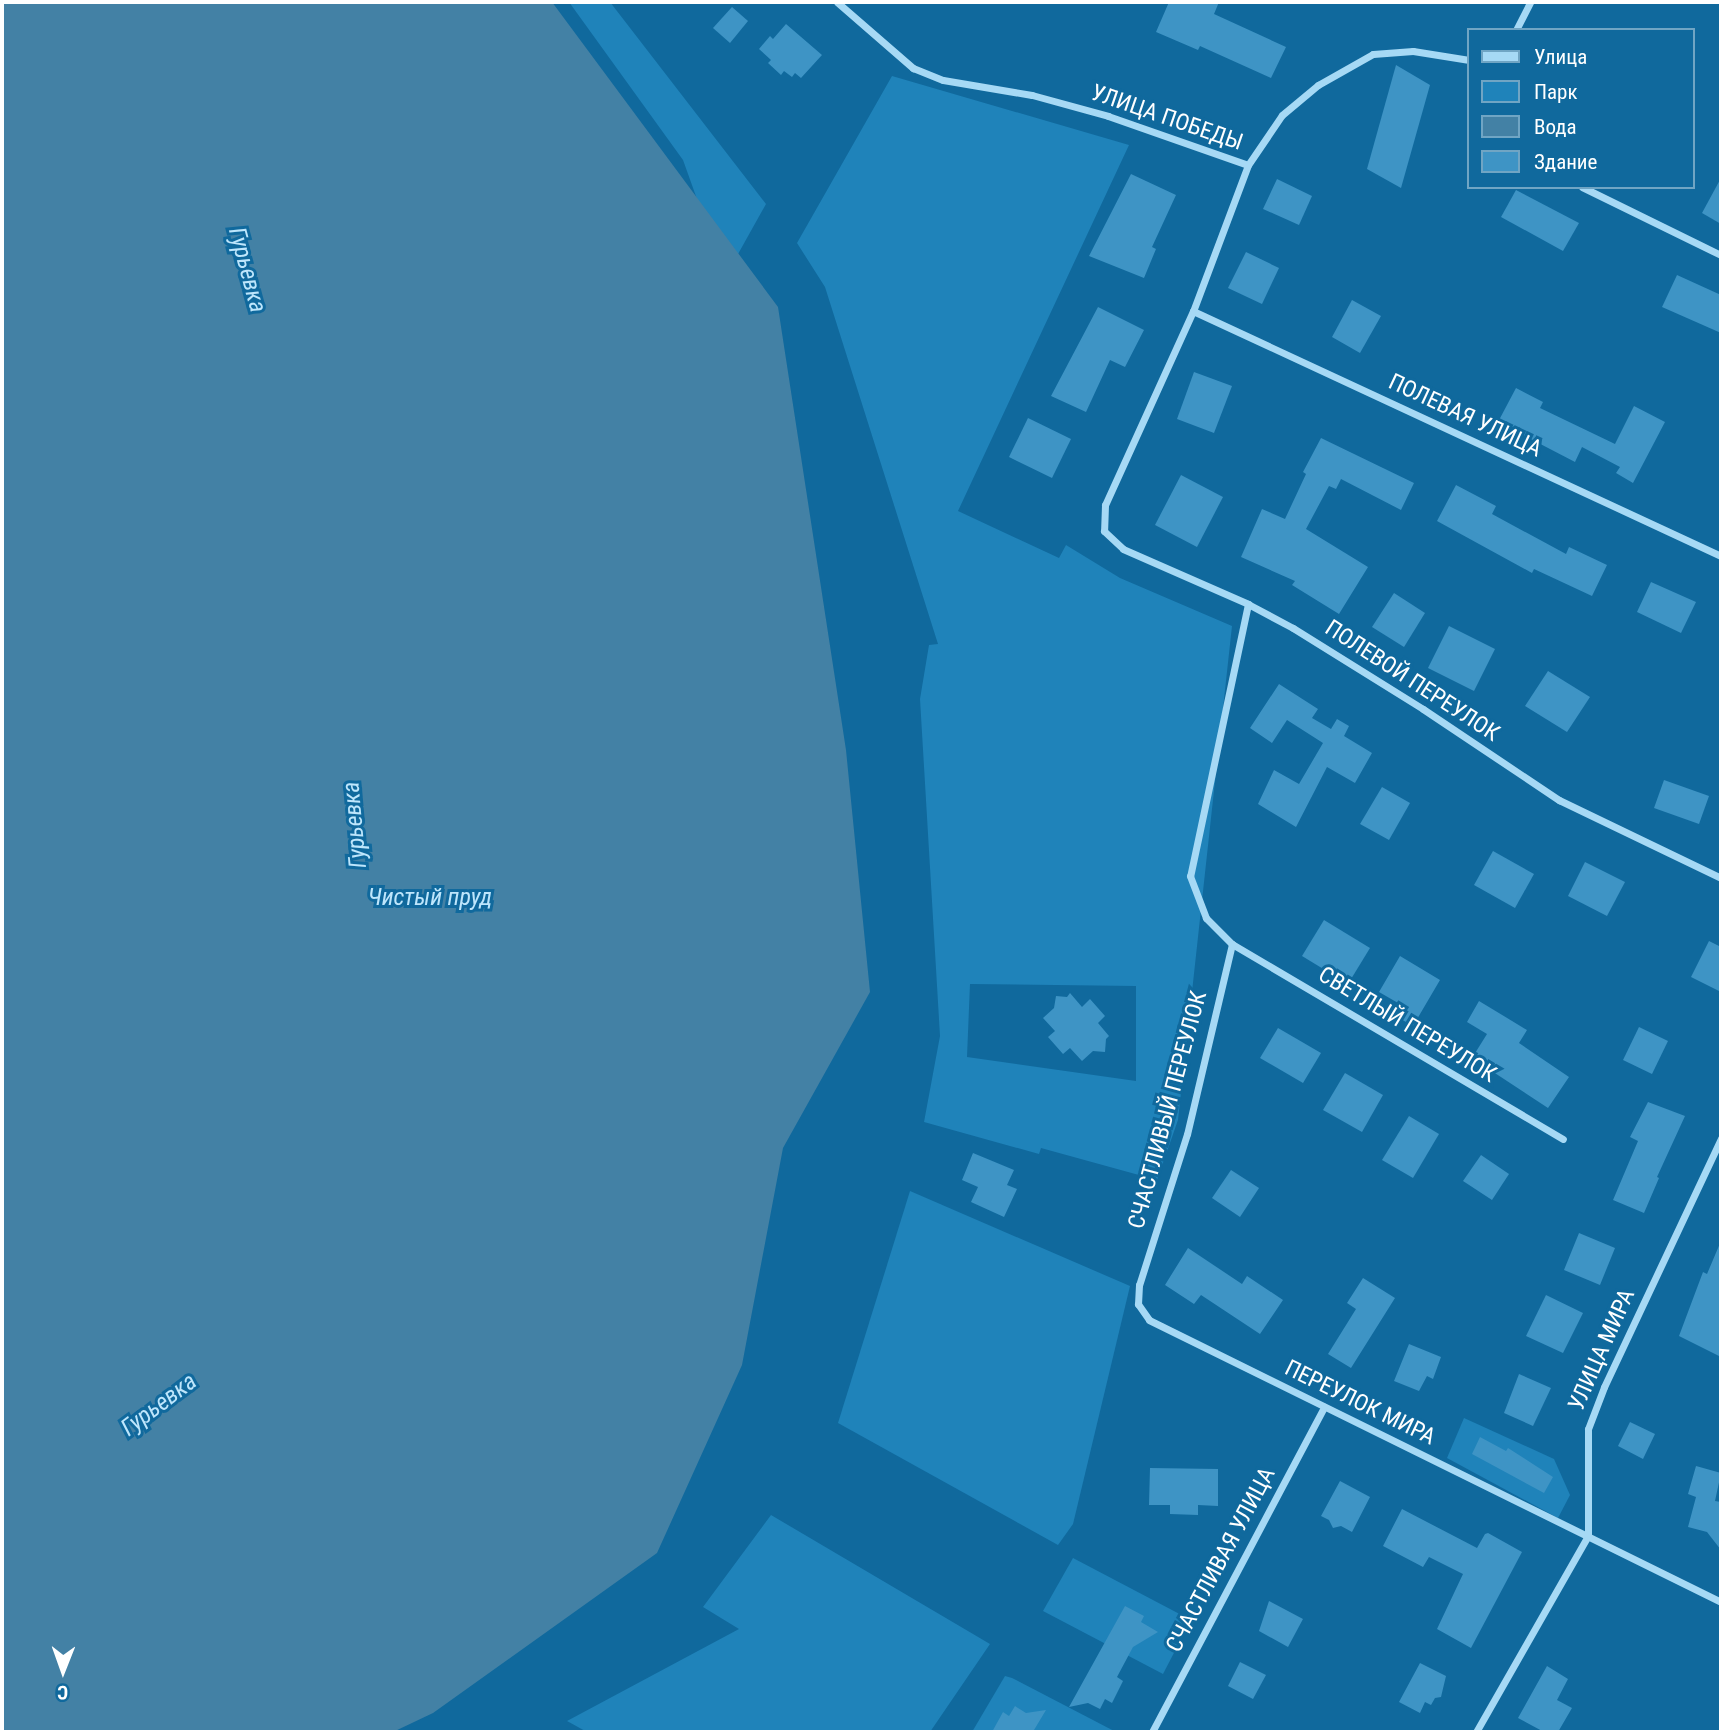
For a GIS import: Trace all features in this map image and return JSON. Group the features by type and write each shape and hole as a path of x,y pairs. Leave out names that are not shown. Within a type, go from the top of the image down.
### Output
{"street":[{"name":"УЛИЦА ПОБЕДЫ","path":"837,2 913,68 943,80 1032,95 1108,116 1248,165 1282,116 1318,85 1373,54 1413,51 1468,61"},
{"path":"1517,28 1530,2"},
{"path":"1194,311 1248,165"},
{"path":"1586,189 1721,255"},
{"name":"ПОЛЕВОЙ ПЕРЕУЛОК","path":"1194,311 1105,505 1104,531 1123,549 1248,604 1293,628 1423,709 1559,800 1721,878"},
{"name":"ПОЛЕВАЯ УЛИЦА","path":"1194,311 1721,556"},
{"name":"СВЕТЛЫЙ ПЕРЕУЛОК","path":"1248,604 1190,876 1206,918 1232,944 1563,1139"},
{"name":"СЧАСТЛИВЫЙ ПЕРЕУЛОК","path":"1139,1285 1187,1134 1232,944"},
{"name":"УЛИЦА МИРА","path":"1476,1732 1588,1536 1588,1429 1604,1387 1721,1138"},
{"name":"ПЕРЕУЛОК МИРА","path":"1139,1285 1138,1304 1149,1320 1721,1602"},
{"name":"СЧАСТЛИВАЯ УЛИЦА","path":"1152,1732 1324,1407"}],"green space":[{"path":"569,2 610,2 766,204 728,272 717,255 683,160"},
{"path":"892,76 1129,145 958,511 1059,558 1066,545 1120,578 1232,626 1178,1120 1157,1180 1041,1148 1039,1154 924,1122 940,1036 920,699 929,645 938,644 825,287 797,243","holes":["970,984 1136,986 1136,1081 967,1057"]},
{"path":"910,1191 1130,1286 1073,1524 1058,1545 838,1423"},
{"path":"1464,1418 1554,1459 1570,1495 1558,1518 1447,1458"},
{"path":"771,1515 990,1644 930,1732 587,1732 567,1721 739,1629 703,1607"},
{"path":"1073,1558 1191,1620 1163,1674 1043,1611"},
{"path":"1005,1676 1012,1678 1116,1732 972,1732"}],"water":[{"name":"Чистый пруд","path":"2,2 552,2 778,307 846,750 870,992 783,1148 742,1365 657,1553 433,1713 393,1732 2,1732"}],"building":[{"path":"1169,2 1219,2 1214,14 1286,47 1271,78 1200,46 1198,50 1156,32"},
{"path":"732,7 748,21 730,43 713,28"},
{"path":"786,24 822,55 801,78 795,73 792,77 784,71 781,75 768,63 771,60 759,49 770,36 773,39"},
{"path":"1396,65 1430,85 1401,188 1367,169"},
{"path":"1131,174 1176,195 1152,247 1156,249 1144,278 1089,256"},
{"path":"1721,178 1721,224 1702,213"},
{"path":"1277,179 1312,196 1299,225 1263,209"},
{"path":"1516,190 1579,223 1563,251 1501,217"},
{"path":"1246,252 1279,268 1262,304 1228,288"},
{"path":"1677,275 1721,295 1721,333 1662,307"},
{"path":"1352,300 1381,316 1360,353 1332,337"},
{"path":"1098,307 1144,330 1125,367 1110,360 1086,412 1051,396"},
{"path":"1194,372 1232,386 1214,433 1177,419"},
{"path":"1516,388 1543,402 1540,408 1615,444 1634,406 1665,422 1633,483 1616,473 1620,467 1582,447 1575,462 1498,422"},
{"path":"1028,418 1071,439 1052,478 1009,457"},
{"path":"1321,438 1414,483 1401,510 1341,479 1336,489 1329,486 1306,529 1368,567 1339,614 1292,585 1295,581 1241,557 1262,509 1285,519 1306,474 1303,472"},
{"path":"1181,475 1223,497 1197,547 1155,525"},
{"path":"1456,485 1496,506 1492,514 1566,554 1569,547 1607,565 1592,596 1534,569 1532,573 1437,521"},
{"path":"1651,582 1696,602 1681,633 1637,612"},
{"path":"1394,593 1425,613 1404,647 1372,627"},
{"path":"1449,626 1495,649 1474,691 1428,668"},
{"path":"1548,671 1590,697 1567,732 1525,706"},
{"path":"1279,684 1318,709 1312,718 1331,729 1337,719 1349,726 1344,736 1372,753 1355,783 1327,767 1296,827 1258,804 1274,770 1299,784 1323,743 1287,720 1272,743 1250,728"},
{"path":"1664,780 1709,796 1699,824 1654,808"},
{"path":"1382,787 1410,803 1389,840 1360,824"},
{"path":"1493,851 1534,874 1515,908 1474,885"},
{"path":"1585,862 1625,882 1607,916 1568,896"},
{"path":"1324,920 1370,948 1348,984 1302,956"},
{"path":"1709,941 1721,947 1721,992 1691,977"},
{"path":"1400,956 1440,980 1413,1026 1399,1018 1405,1007 1379,992"},
{"path":"1070,993 1082,1007 1090,999 1105,1016 1098,1023 1109,1036 1106,1039 1105,1052 1093,1051 1082,1061 1070,1048 1063,1054 1048,1037 1055,1031 1043,1018 1054,1008 1056,996 1067,997"},
{"path":"1479,1001 1527,1030 1519,1043 1569,1077 1548,1108 1472,1058 1487,1034 1467,1022"},
{"path":"1639,1027 1668,1041 1652,1074 1623,1060"},
{"path":"1278,1028 1321,1053 1303,1083 1260,1058"},
{"path":"1345,1073 1383,1095 1362,1132 1323,1110"},
{"path":"1648,1102 1685,1116 1644,1213 1613,1200 1638,1141 1630,1137"},
{"path":"1409,1116 1439,1134 1413,1178 1382,1160"},
{"path":"973,1153 1014,1170 1007,1185 1017,1189 1004,1217 971,1202 978,1187 962,1180"},
{"path":"1481,1155 1509,1174 1492,1200 1463,1181"},
{"path":"1231,1170 1259,1188 1240,1217 1212,1198"},
{"path":"1579,1233 1615,1248 1600,1285 1564,1270"},
{"path":"1721,1241 1721,1357 1679,1336 1703,1272 1707,1274"},
{"path":"1188,1248 1242,1284 1247,1276 1283,1300 1260,1334 1201,1295 1194,1304 1165,1285"},
{"path":"1363,1278 1395,1298 1351,1368 1328,1354 1356,1309 1347,1303"},
{"path":"1546,1295 1583,1313 1563,1353 1526,1336"},
{"path":"1409,1344 1441,1357 1433,1379 1427,1376 1419,1391 1394,1381"},
{"path":"1519,1374 1551,1388 1533,1426 1504,1413"},
{"path":"1630,1422 1655,1434 1643,1459 1618,1446"},
{"path":"1480,1437 1506,1451 1508,1448 1553,1477 1544,1493 1472,1454"},
{"path":"1696,1466 1721,1473 1715,1501 1721,1502 1721,1550 1707,1532 1688,1527 1696,1497 1688,1494"},
{"path":"1150,1468 1218,1469 1218,1506 1198,1505 1198,1515 1170,1514 1170,1505 1149,1505"},
{"path":"1340,1481 1370,1497 1352,1532 1341,1526 1333,1528 1329,1520 1321,1516"},
{"path":"1402,1509 1477,1548 1488,1533 1522,1552 1471,1648 1437,1629 1463,1574 1429,1557 1423,1567 1383,1546"},
{"path":"1269,1601 1303,1619 1288,1647 1259,1631"},
{"path":"1125,1606 1144,1616 1141,1622 1158,1632 1133,1647 1117,1677 1123,1681 1112,1703 1105,1699 1100,1709 1088,1703 1069,1707"},
{"path":"1240,1662 1266,1675 1253,1699 1228,1686"},
{"path":"1420,1663 1446,1676 1441,1697 1435,1698 1431,1705 1425,1702 1420,1713 1399,1702"},
{"path":"1547,1666 1568,1679 1557,1700 1572,1708 1558,1732 1544,1732 1518,1718"},
{"path":"1015,1706 1026,1713 1046,1710 1034,1730 1037,1732 992,1732 1003,1712 1009,1716"}],"water label":[{"name":"Гурьевка","path":"247,270"},
{"name":"Гурьевка","path":"355,825"},
{"name":"Гурьевка","path":"159,1405"}]}
